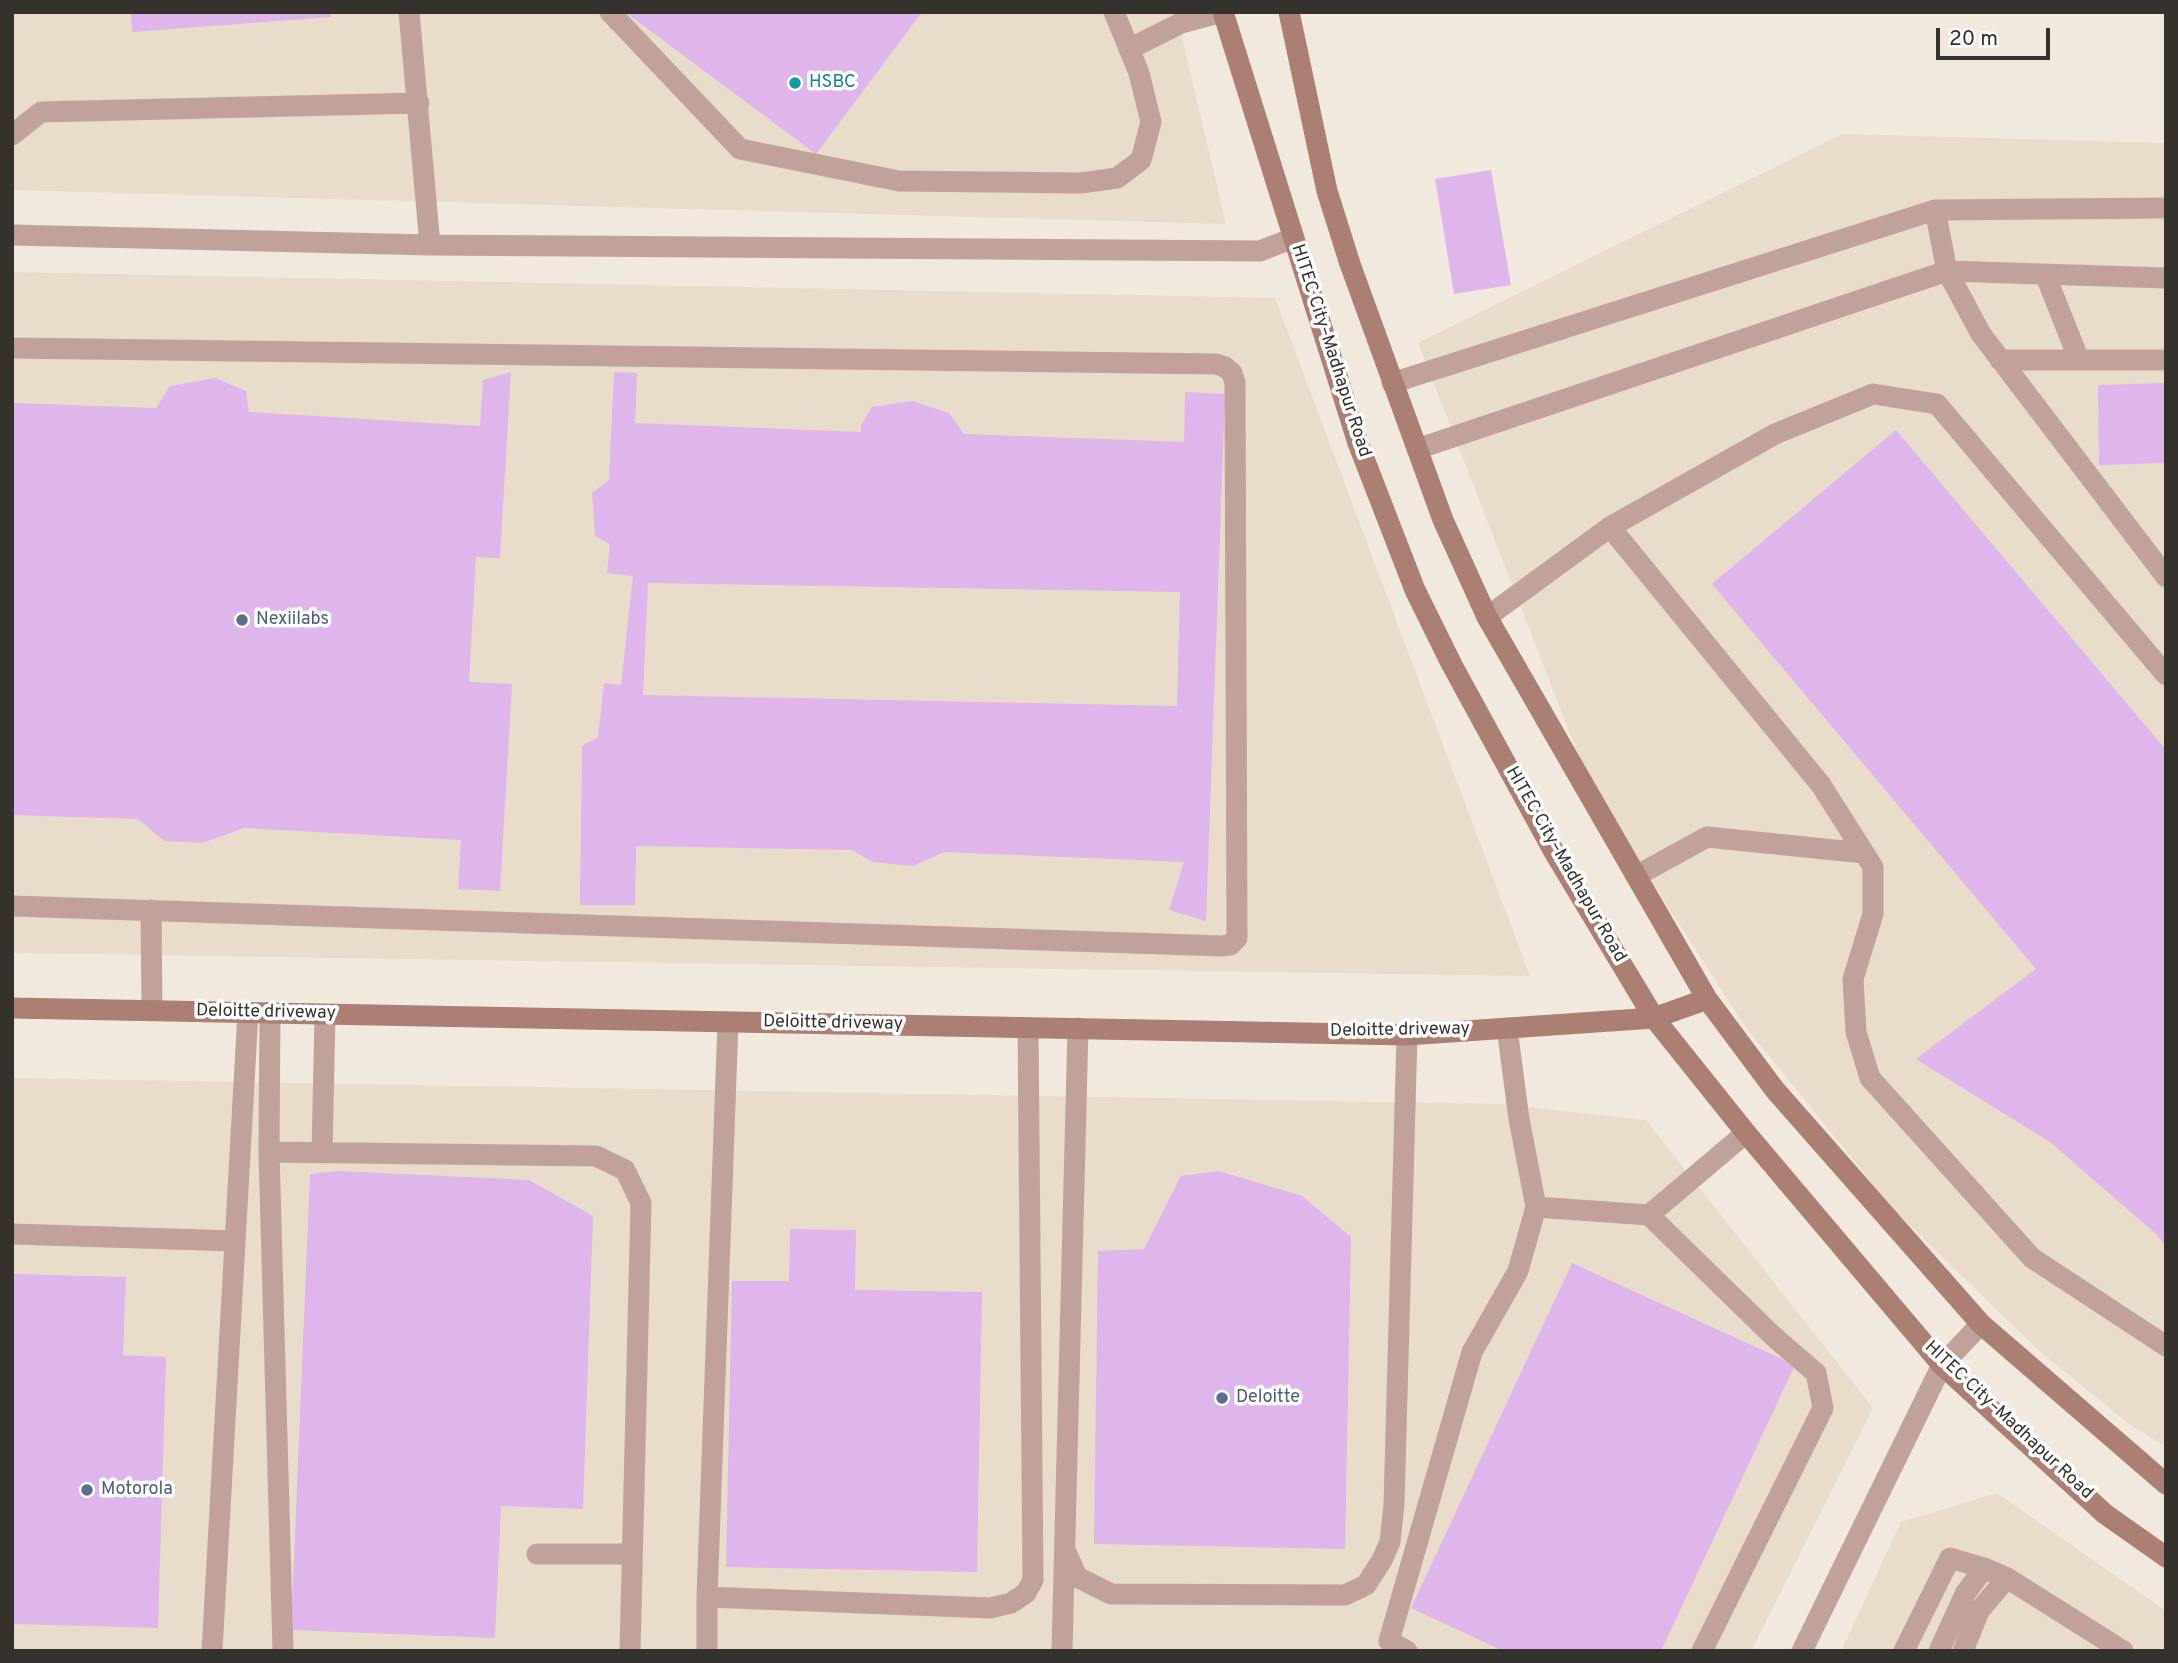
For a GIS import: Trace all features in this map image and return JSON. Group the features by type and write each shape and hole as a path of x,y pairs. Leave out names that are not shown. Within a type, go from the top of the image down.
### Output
{"main road":[{"name":"HITEC City–Madhapur Road","path":"1223,12 1358,443 1415,590 1452,665 1553,850 1654,1018 1746,1133 1942,1365 2105,1514 2166,1557"},
{"path":"1289,12 1327,191 1350,264 1443,520 1488,617 1707,999 1775,1090 1982,1324 2166,1484"},
{"name":"Deloitte driveway","path":"12,1008 1407,1035 1654,1018 1707,999"}],"street":[{"path":"409,12 430,245"},
{"path":"610,12 740,149 899,181 1082,183 1117,178 1141,160 1151,122 1139,73 1114,12"},
{"path":"1129,49 1181,23 1223,12"},
{"path":"12,135 41,112 419,103"},
{"path":"1392,383 1935,210 2166,208"},
{"path":"1935,210 1947,271 1981,334 2166,577"},
{"path":"12,235 430,245 1260,251 1293,238"},
{"path":"1417,449 1947,271 2166,278"},
{"path":"2045,274 2078,360"},
{"path":"12,348 1216,364 1225,367 1232,373 1235,383 1237,938 1230,945 12,906"},
{"path":"2000,360 2166,360"},
{"path":"1488,617 1610,527 1775,434 1873,394 1937,404 2166,675"},
{"path":"1610,527 1821,785 1873,867 1873,914 1853,979 1856,1032 1870,1078 2032,1258 2166,1346"},
{"path":"1636,876 1707,837 1864,853"},
{"path":"151,911 152,1010"},
{"path":"212,1651 247,1012"},
{"path":"270,1012 269,1152 283,1651"},
{"path":"321,1152 325,1014"},
{"path":"707,1651 728,1022"},
{"path":"707,1597 990,1608 1011,1603 1026,1593 1033,1580 1028,1028"},
{"path":"1062,1651 1077,1028"},
{"path":"1407,1651 1389,1641 1472,1352 1518,1271 1536,1208 1519,1119 1507,1028"},
{"path":"1066,1552 1077,1577 1111,1594 1345,1595 1366,1585 1390,1542 1394,1504 1407,1035"},
{"path":"1649,1215 1746,1133"},
{"path":"269,1152 596,1156 625,1170 641,1203 629,1651"},
{"path":"1536,1208 1649,1215 1773,1336 1816,1373 1823,1408 1702,1651"},
{"path":"12,1234 235,1241"},
{"path":"1802,1651 1942,1365 1982,1324"},
{"path":"537,1554 632,1554"},
{"path":"1904,1651 1950,1558 2007,1578 2123,1651"},
{"path":"1939,1651 1965,1594 1984,1568"},
{"path":"1963,1651 1979,1611 2007,1578"}],"shaded area":[{"path":"12,12 1176,12 1226,224 12,190"},
{"path":"1842,134 2166,143 2166,1447 2129,1424 2038,1350 1894,1210 1744,1025 1590,785 1418,343"},
{"path":"12,272 1275,298 1530,976 12,953"},
{"path":"12,1078 1501,1104 1646,1120 1873,1408 1751,1651 12,1651"},
{"path":"1997,1493 2166,1611 2166,1651 1841,1651 1901,1522"}],"building":[{"path":"131,12 330,12 331,17 132,32"},
{"name":"HSBC","path":"625,12 922,12 816,154"},
{"path":"1491,170 1511,285 1454,294 1435,179"},
{"name":"Nexiilabs","path":"511,372 500,558 476,557 469,682 512,684 500,891 458,889 461,840 244,828 202,843 164,841 138,819 12,815 12,403 156,408 170,386 215,378 246,391 249,412 480,426 483,380"},
{"path":"614,372 637,373 635,423 861,432 861,425 872,407 912,401 949,413 964,434 1184,442 1185,392 1225,394 1206,921 1169,910 1184,862 944,852 913,866 872,862 852,850 636,846 635,905 580,905 582,746 598,737 604,683 621,685 633,576 607,573 610,544 595,536 592,493 609,480","holes":["648,583 1180,592 1177,706 643,695"]},
{"path":"2166,383 2166,463 2099,465 2098,385"},
{"path":"1896,430 2166,750 2166,1246 2156,1234 2050,1142 1916,1059 2036,969 1712,584"},
{"path":"340,1171 529,1180 593,1216 583,1509 501,1506 495,1638 291,1630 310,1174"},
{"name":"Deloitte","path":"1219,1171 1302,1196 1351,1237 1345,1549 1094,1544 1098,1251 1144,1249 1181,1176"},
{"path":"790,1229 856,1230 855,1290 982,1292 977,1572 726,1567 732,1281 789,1281"},
{"path":"1572,1263 1795,1365 1661,1651 1503,1651 1411,1608"},
{"name":"Motorola","path":"12,1274 126,1277 123,1355 166,1357 158,1628 12,1624"}],"place":[{"name":"HSBC","path":"795,83"},
{"name":"Nexiilabs","path":"242,620"},
{"name":"Deloitte","path":"1222,1398"},
{"name":"Motorola","path":"87,1490"}]}
